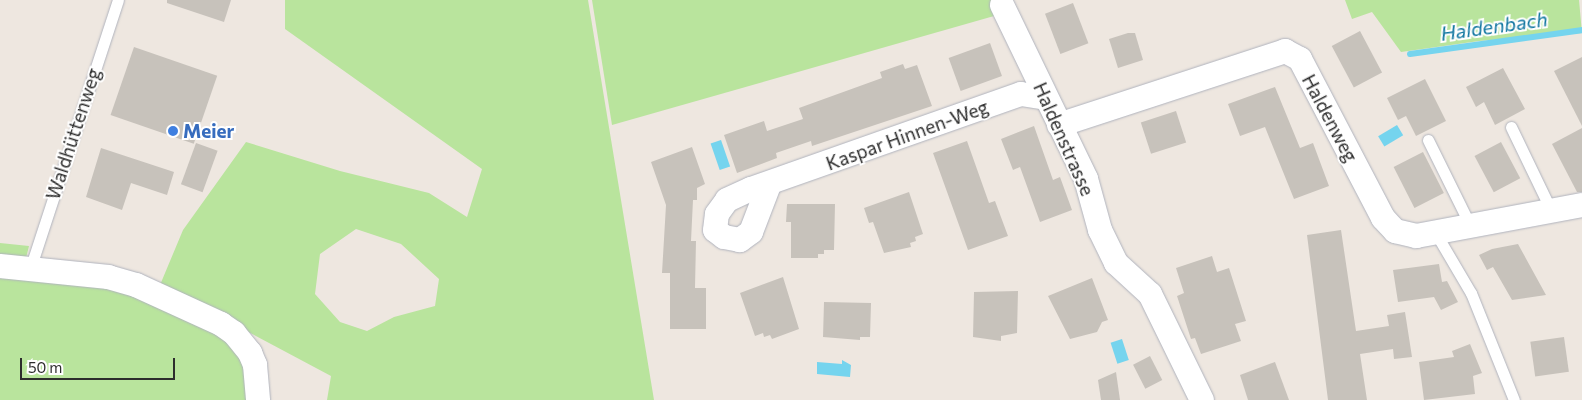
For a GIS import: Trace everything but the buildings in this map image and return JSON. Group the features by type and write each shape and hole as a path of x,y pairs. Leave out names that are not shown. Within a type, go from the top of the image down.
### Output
{"street":[{"name":"Haldenstrasse","path":"1002,4 1045,98 1086,179 1100,230 1116,263 1150,294 1202,400"},
{"name":"Haldenweg","path":"1059,125 1285,51 1300,59 1383,218 1395,231 1416,236 1582,204"},
{"name":"Kaspar Hinnen-Weg","path":"769,185 1021,94 1045,98"},
{"path":"0,266 108,278 136,285 221,324 234,333 250,353 255,365 258,400"}],"lane":[{"name":"Waldhüttenweg","path":"30,268 118,0"},
{"path":"1511,127 1551,210"},
{"path":"1428,140 1470,225"},
{"path":"1435,232 1471,293 1514,400"}],"green space":[{"path":"285,0 588,0 654,400 327,400 331,376 160,285 183,230 246,142 340,171 429,193 467,217 482,169 285,29","holes":["356,229 401,244 439,279 435,306 394,317 367,331 340,322 315,294 320,254"]},
{"path":"592,0 994,0 1001,14 612,125"},
{"path":"1345,0 1579,0 1582,33 1479,41 1401,52 1372,12 1352,19"},
{"path":"0,243 29,246 22,274 122,286 231,337 245,363 248,400 0,400"}],"water":[{"path":"1397,125 1403,135 1384,147 1378,136"},
{"path":"721,140 730,166 720,170 711,144"},
{"path":"1122,339 1129,360 1117,364 1111,343"},
{"path":"842,360 851,365 850,377 817,374 817,362 842,364"}],"waterway":[{"name":"Haldenbach","path":"1410,54 1582,30"}],"place":[{"name":"Meier","path":"173,131"}]}
